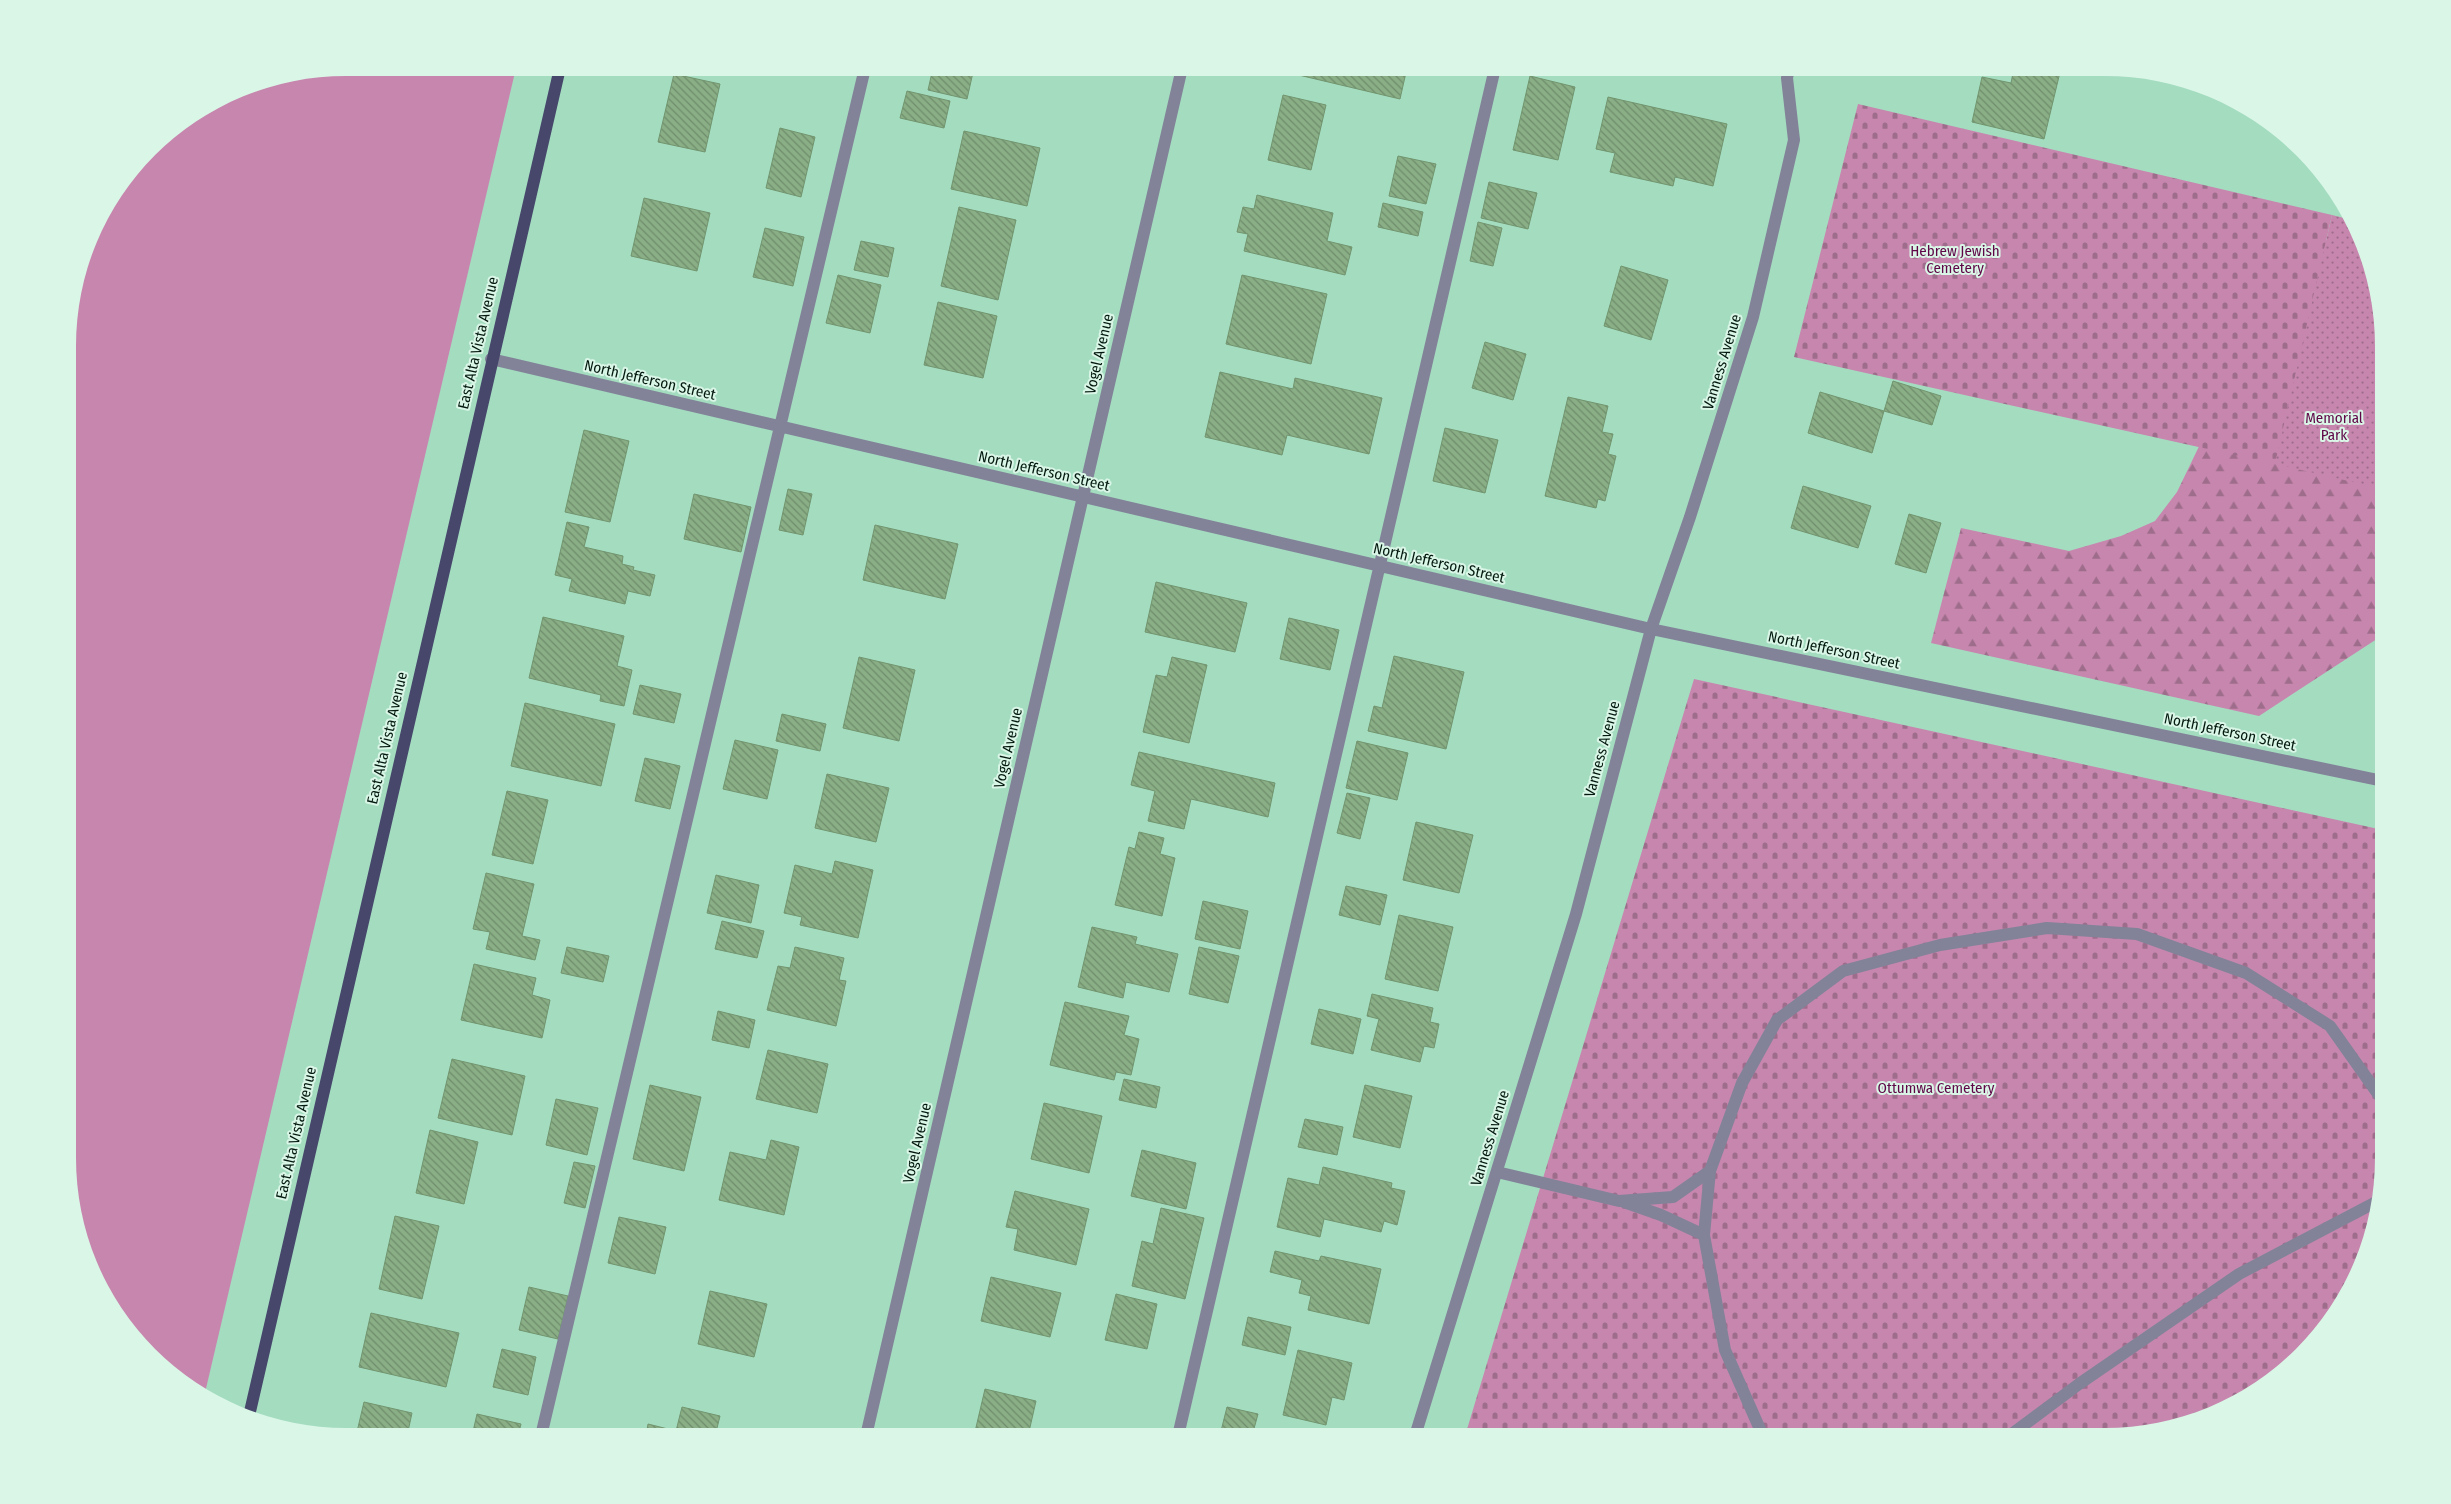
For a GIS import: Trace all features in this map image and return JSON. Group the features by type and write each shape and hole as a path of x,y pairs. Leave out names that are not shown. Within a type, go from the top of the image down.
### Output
{"main road":[{"name":"East Alta Vista Avenue","path":"250,1410 491,360 558,76"}],"street":[{"path":"543,1428 863,76"},
{"name":"Vogel Avenue","path":"868,1428 1180,76"},
{"path":"1180,1428 1493,76"},
{"name":"Vanness Avenue","path":"1417,1428 1576,914 1651,629 1690,517 1754,317 1794,140 1787,76"},
{"name":"North Jefferson Street","path":"491,360 1651,629 2375,779"},
{"path":"1759,1428 1725,1350 1704,1235 1710,1171 1742,1083 1777,1020 1843,971 1940,945 2047,928 2137,934 2246,973 2330,1026 2375,1090"},
{"path":"1619,1201 1673,1197 1710,1171"},
{"path":"1497,1172 1619,1201 1661,1215 1704,1235"},
{"path":"2019,1428 2079,1384 2239,1274 2371,1205"}],"green space":[{"path":"347,76 514,76 206,1389 182,1372 155,1349 132,1322 112,1293 97,1261 85,1227 79,1193 76,1157 76,347 81,294 85,277 104,227 112,211 132,182 168,143 211,112 243,97 294,81"},
{"name":"Hebrew Jewish Cemetery","path":"1858,104 2332,215 2275,464 1794,357"},
{"name":"Memorial Park","path":"2332,215 2342,218 2354,243 2370,294 2375,347 2375,487 2275,464"},
{"path":"2326,240 2357,252 2370,294 2375,347 2375,640 2259,716 1931,643 1961,528 2069,551 2121,536 2155,521 2177,492 2218,407 2292,298"},
{"name":"Ottumwa Cemetery","path":"1694,679 2375,828 2375,1157 2370,1210 2366,1227 2347,1277 2339,1293 2319,1322 2283,1361 2240,1392 2208,1407 2174,1419 2157,1423 2104,1428 1467,1428"}],"building":[{"path":"674,76 683,76 720,84 705,152 658,142"},
{"path":"931,76 972,76 967,99 928,90"},
{"path":"1303,76 1405,76 1400,99"},
{"path":"1530,76 1575,87 1558,160 1513,150"},
{"path":"2012,76 2059,76 2044,139 1972,122 1982,77 2011,83"},
{"path":"907,91 950,101 944,128 900,118"},
{"path":"1283,95 1326,105 1311,170 1268,160"},
{"path":"1608,97 1727,124 1713,186 1675,177 1673,186 1610,172 1615,153 1596,149"},
{"path":"780,128 815,137 801,197 766,188"},
{"path":"964,131 1040,148 1027,206 951,189"},
{"path":"1398,156 1436,164 1426,204 1389,196"},
{"path":"1489,182 1537,193 1528,229 1481,218"},
{"path":"1257,195 1333,213 1327,241 1352,247 1345,275 1244,251 1248,234 1237,232 1243,207 1254,209"},
{"path":"644,198 710,213 697,271 631,256"},
{"path":"1383,203 1423,212 1418,236 1378,227"},
{"path":"959,207 1016,220 998,300 941,286"},
{"path":"1478,222 1502,228 1493,266 1470,261"},
{"path":"765,228 804,237 793,286 753,277"},
{"path":"861,241 894,248 888,277 854,270"},
{"path":"1621,266 1668,280 1651,340 1604,326"},
{"path":"838,275 881,285 870,333 826,323"},
{"path":"1242,275 1327,294 1311,364 1226,344"},
{"path":"938,302 997,316 983,378 924,365"},
{"path":"1485,342 1526,354 1513,400 1472,388"},
{"path":"1220,372 1293,389 1295,378 1382,398 1369,454 1287,435 1282,455 1205,437"},
{"path":"1893,381 1941,396 1932,425 1884,411"},
{"path":"1820,392 1884,411 1872,453 1808,433"},
{"path":"1568,397 1608,406 1602,432 1613,434 1608,454 1616,456 1605,501 1598,499 1596,508 1545,496"},
{"path":"1445,428 1498,440 1485,493 1433,481"},
{"path":"584,430 629,441 610,522 565,512"},
{"path":"1803,486 1871,506 1858,548 1791,528"},
{"path":"788,489 812,494 803,535 779,530"},
{"path":"694,494 751,507 741,552 684,539"},
{"path":"1909,514 1941,523 1926,573 1895,564"},
{"path":"567,522 589,527 584,547 623,556 622,564 634,567 633,570 655,575 650,596 628,591 625,604 569,591 572,579 555,575"},
{"path":"875,525 958,544 945,599 863,580"},
{"path":"1156,582 1247,603 1235,652 1145,632"},
{"path":"543,617 624,636 617,666 632,670 624,706 600,701 601,695 529,678"},
{"path":"1289,618 1339,630 1330,670 1280,659"},
{"path":"1394,656 1464,672 1446,749 1368,731 1374,706 1382,708"},
{"path":"859,657 915,670 899,741 843,728"},
{"path":"1172,657 1207,665 1189,743 1143,732 1156,675 1167,677"},
{"path":"640,685 681,694 674,723 633,714"},
{"path":"525,703 615,724 601,786 511,766"},
{"path":"782,714 826,724 820,751 776,741"},
{"path":"735,740 778,750 767,799 723,789"},
{"path":"1357,741 1408,753 1397,800 1346,788"},
{"path":"1139,752 1275,783 1268,817 1191,799 1184,829 1148,821 1155,791 1131,785"},
{"path":"645,758 680,766 670,809 635,801"},
{"path":"827,774 889,788 876,842 815,828"},
{"path":"507,791 548,800 533,864 492,855"},
{"path":"1347,793 1370,798 1360,839 1337,833"},
{"path":"1416,822 1473,835 1459,893 1403,880"},
{"path":"1139,832 1164,838 1160,854 1175,858 1162,916 1115,905 1129,847 1135,849"},
{"path":"835,861 873,870 858,938 800,925 802,917 784,913 795,865 832,874"},
{"path":"486,873 534,884 522,936 540,940 535,960 486,949 490,932 473,929"},
{"path":"716,875 759,885 751,923 707,913"},
{"path":"1346,886 1387,895 1380,925 1339,915"},
{"path":"1203,901 1248,911 1240,949 1195,939"},
{"path":"1399,915 1453,927 1438,991 1385,979"},
{"path":"722,921 764,931 757,958 715,949"},
{"path":"1092,927 1137,937 1135,944 1178,954 1169,992 1126,982 1123,998 1078,987"},
{"path":"567,947 609,956 603,982 561,973"},
{"path":"795,947 844,958 839,980 846,981 836,1026 767,1010 778,966 790,968"},
{"path":"1199,947 1239,956 1228,1003 1189,994"},
{"path":"474,964 536,978 532,995 550,1000 542,1038 461,1020"},
{"path":"1372,994 1433,1008 1430,1022 1439,1024 1434,1048 1424,1046 1420,1062 1371,1050 1379,1019 1367,1016"},
{"path":"1065,1002 1129,1016 1124,1035 1139,1039 1131,1075 1116,1072 1114,1080 1050,1065"},
{"path":"1319,1009 1361,1019 1353,1054 1311,1044"},
{"path":"718,1011 755,1020 749,1048 712,1040"},
{"path":"768,1050 828,1064 817,1113 756,1099"},
{"path":"452,1059 525,1076 512,1135 438,1118"},
{"path":"1124,1079 1160,1087 1156,1108 1119,1100"},
{"path":"650,1085 701,1097 684,1171 633,1159"},
{"path":"1365,1085 1412,1096 1400,1148 1353,1137"},
{"path":"556,1099 598,1108 587,1155 546,1145"},
{"path":"1044,1103 1102,1116 1089,1173 1031,1159"},
{"path":"1305,1119 1343,1127 1337,1155 1298,1147"},
{"path":"430,1130 478,1142 464,1204 416,1193"},
{"path":"771,1140 799,1147 784,1215 719,1200 730,1152 766,1160"},
{"path":"1142,1150 1196,1163 1186,1209 1131,1196"},
{"path":"574,1162 595,1166 585,1208 564,1203"},
{"path":"1323,1167 1392,1183 1391,1188 1405,1191 1397,1225 1384,1221 1381,1232 1324,1219 1320,1237 1277,1227 1288,1178 1319,1185"},
{"path":"1015,1191 1089,1209 1076,1265 1014,1250 1018,1229 1006,1227"},
{"path":"1161,1208 1204,1218 1185,1299 1132,1286 1142,1241 1153,1244"},
{"path":"395,1216 439,1226 422,1299 379,1289"},
{"path":"619,1217 666,1227 655,1274 608,1263"},
{"path":"1275,1251 1319,1261 1321,1256 1381,1269 1369,1324 1308,1310 1311,1296 1299,1293 1302,1280 1270,1272"},
{"path":"991,1277 1061,1293 1050,1337 981,1321"},
{"path":"529,1287 568,1296 558,1339 519,1330"},
{"path":"710,1291 767,1304 754,1357 698,1344"},
{"path":"1116,1294 1157,1304 1147,1349 1105,1340"},
{"path":"371,1313 459,1333 446,1387 359,1367"},
{"path":"1248,1317 1291,1327 1285,1355 1242,1345"},
{"path":"502,1349 536,1357 528,1395 493,1387"},
{"path":"1298,1350 1352,1363 1344,1400 1332,1397 1326,1425 1283,1415"},
{"path":"985,1389 1036,1401 1030,1428 976,1428"},
{"path":"364,1402 412,1413 409,1428 358,1428"},
{"path":"682,1407 720,1416 717,1428 677,1428"},
{"path":"1227,1407 1258,1414 1254,1428 1222,1428"},
{"path":"477,1414 521,1424 520,1428 474,1428"},
{"path":"648,1424 664,1428 647,1428"}]}
